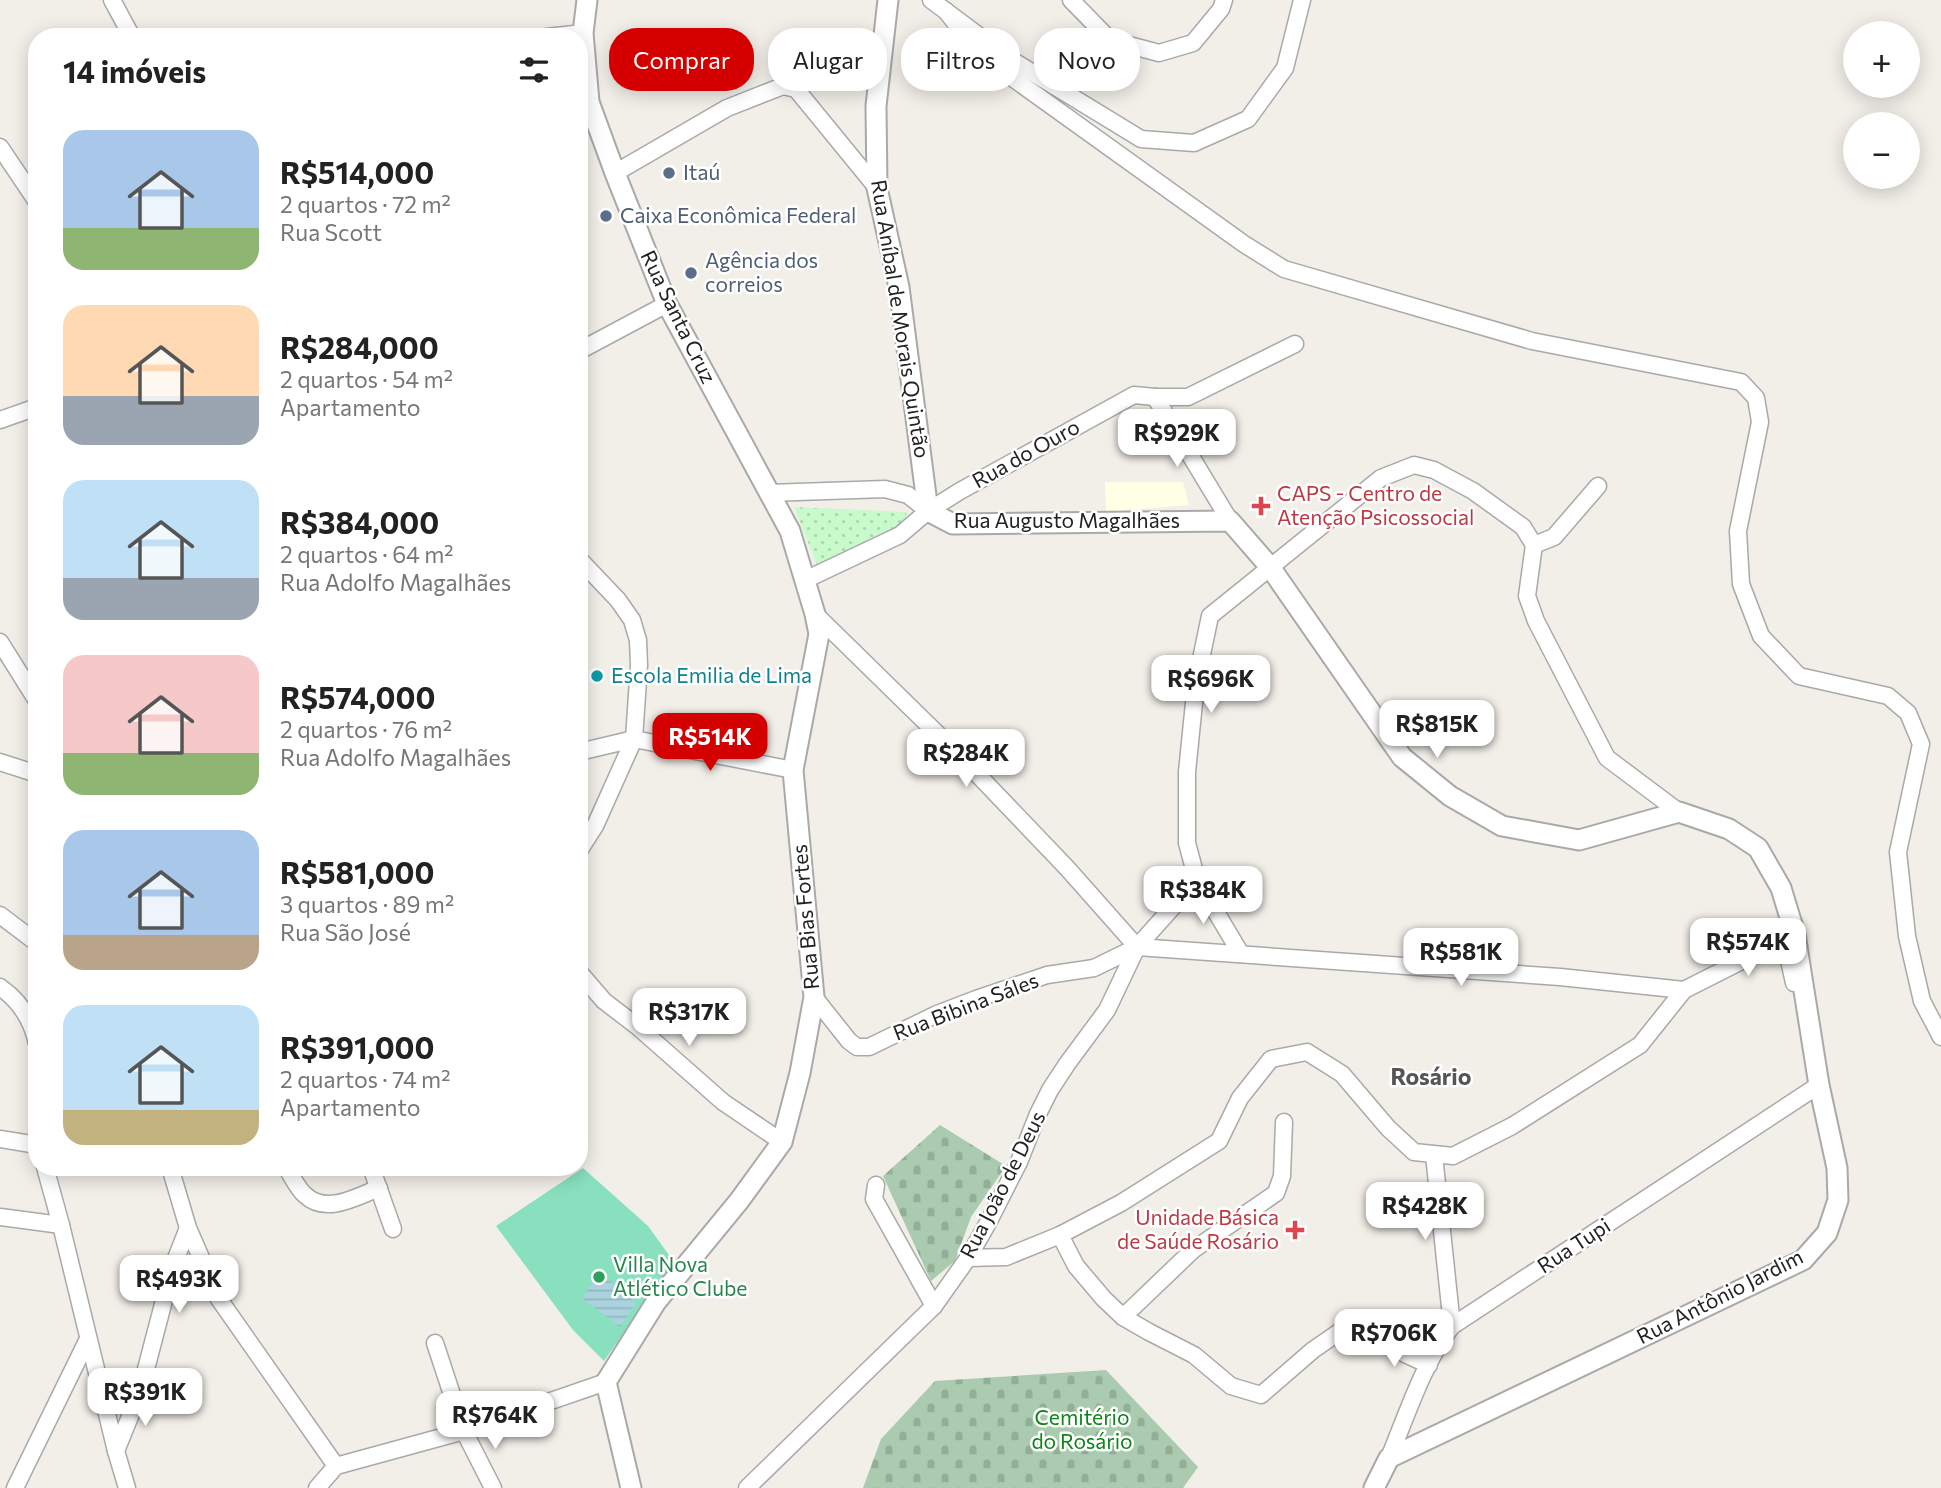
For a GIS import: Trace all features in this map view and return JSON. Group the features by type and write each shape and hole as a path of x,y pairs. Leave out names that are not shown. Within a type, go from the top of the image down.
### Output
{"street":[{"path":"112,0 127,28"},
{"name":"Rua Santa Cruz","path":"584,28 587,0"},
{"name":"Rua Aníbal de Morais Quintão","path":"888,0 876,106 877,188 899,287 929,511"},
{"path":"931,0 1010,59 1141,139 1194,143 1248,119 1285,68 1302,0"},
{"path":"1071,0 1110,40 1159,53 1193,43 1221,9 1224,0"},
{"path":"946,11 978,52 987,59 1244,244 1283,269 1532,341 1741,382 1756,398 1760,422 1738,531 1741,584 1761,636 1799,676 1888,696 1908,713 1921,744 1898,852 1907,936 1922,1001 1941,1037"},
{"path":"615,173 727,108 783,86 796,89 877,188"},
{"name":"Rua Santa Cruz","path":"588,113 667,304 790,531 805,580"},
{"path":"0,147 28,189"},
{"path":"588,346 667,304"},
{"name":"Rua do Ouro","path":"805,580 900,535 929,511 960,491 1134,395 1188,397 1295,344"},
{"path":"1155,397 1230,521 1270,567 1402,757 1450,796 1502,826 1579,840 1679,812"},
{"path":"0,420 28,410"},
{"path":"1241,954 1197,880 1187,843 1187,772 1196,683 1210,616 1381,478 1414,466 1434,470 1474,491 1523,527 1534,545 1527,596 1536,621 1607,758 1679,812"},
{"path":"1534,545 1554,537 1598,486"},
{"name":"Rua Augusto Magalhães","path":"768,493 885,489 908,495 953,524 1230,521"},
{"path":"588,568 618,600 632,620 638,640 639,665 634,739 588,837"},
{"name":"Rua Bias Fortes","path":"606,1382 656,1302 739,1202 782,1142 800,1073 814,997 793,770 819,634 805,580"},
{"path":"815,614 957,753 1067,868 1137,947 1560,977 1684,990"},
{"path":"0,642 28,687"},
{"path":"588,750 634,739 793,770"},
{"path":"0,762 28,771"},
{"name":"Rua Antônio Jardim","path":"1389,1458 1803,1260 1827,1233 1838,1200 1837,1168 1819,1085 1795,934 1781,888 1758,848 1729,829 1679,812"},
{"path":"1137,947 1197,880"},
{"path":"0,915 28,936"},
{"path":"968,1258 1006,1257 1060,1235 1121,1203 1219,1141 1240,1098 1270,1059 1307,1052 1342,1074 1388,1128 1414,1152 1453,1156 1512,1126 1640,1045 1684,990 1795,934"},
{"path":"1776,943 1787,951 1807,1045 1809,1074 1802,1097"},
{"name":"Rua Bibina Sáles","path":"814,997 849,1041 857,1047 869,1047 976,999 1047,975 1094,968 1137,947"},
{"name":"Rua João de Deus","path":"747,1488 934,1306 968,1258 1013,1174 1051,1090 1107,1010 1137,947"},
{"path":"588,982 604,1001 723,1101 782,1142"},
{"path":"1,988 22,1006 28,1016"},
{"name":"Rua Tupi","path":"1389,1458 1429,1365 1449,1330 1819,1085"},
{"path":"1123,1317 1193,1250 1276,1193 1282,1176 1284,1122"},
{"path":"0,1139 28,1143"},
{"path":"1060,1235 1076,1266 1123,1317 1195,1355 1231,1386 1261,1395 1313,1350 1342,1330 1369,1327 1392,1335 1407,1331 1449,1330 1434,1155"},
{"path":"47,1176 127,1488"},
{"path":"50,1184 55,1176"},
{"path":"173,1176 188,1228 219,1298 336,1466"},
{"path":"292,1176 305,1196 321,1204 341,1204 379,1188"},
{"path":"374,1176 393,1228"},
{"path":"876,1185 874,1199 934,1306"},
{"path":"0,1217 61,1225"},
{"path":"116,1451 140,1392 173,1266 188,1228"},
{"path":"1392,1335 1405,1354 1429,1365"},
{"path":"16,1488 88,1339"},
{"path":"435,1343 464,1431 493,1488"},
{"path":"317,1488 336,1466 464,1431 606,1382 631,1488"},
{"path":"1374,1488 1389,1458"}],"shaded area":[{"path":"1105,482 1183,482 1189,505 1106,512"}],"green space":[{"path":"794,507 907,512 904,523 818,567"},
{"path":"940,1125 1006,1166 971,1217 955,1261 931,1281 883,1176"},
{"name":"Villa Nova Atlético Clube","path":"588,1172 648,1226 674,1262 604,1361 573,1330 496,1226 571,1176 588,1176"},
{"name":"Cemitério do Rosário","path":"1106,1370 1198,1467 1183,1488 863,1488 881,1439 935,1381"}],"water":[{"path":"600,1272 636,1303 620,1327 582,1298"}],"place":[{"name":"Itaú","path":"669,173"},
{"name":"Caixa Econômica Federal","path":"606,216"},
{"name":"Agência dos correios","path":"691,273"},
{"name":"CAPS - Centro de Atenção Psicossocial","path":"1261,506"},
{"name":"Escola Emilia de Lima","path":"597,676"},
{"name":"Unidade Básica de Saúde Rosário","path":"1295,1230"},
{"name":"Villa Nova Atlético Clube","path":"599,1277"}],"district":[{"name":"Rosário","path":"1431,1077"}]}
